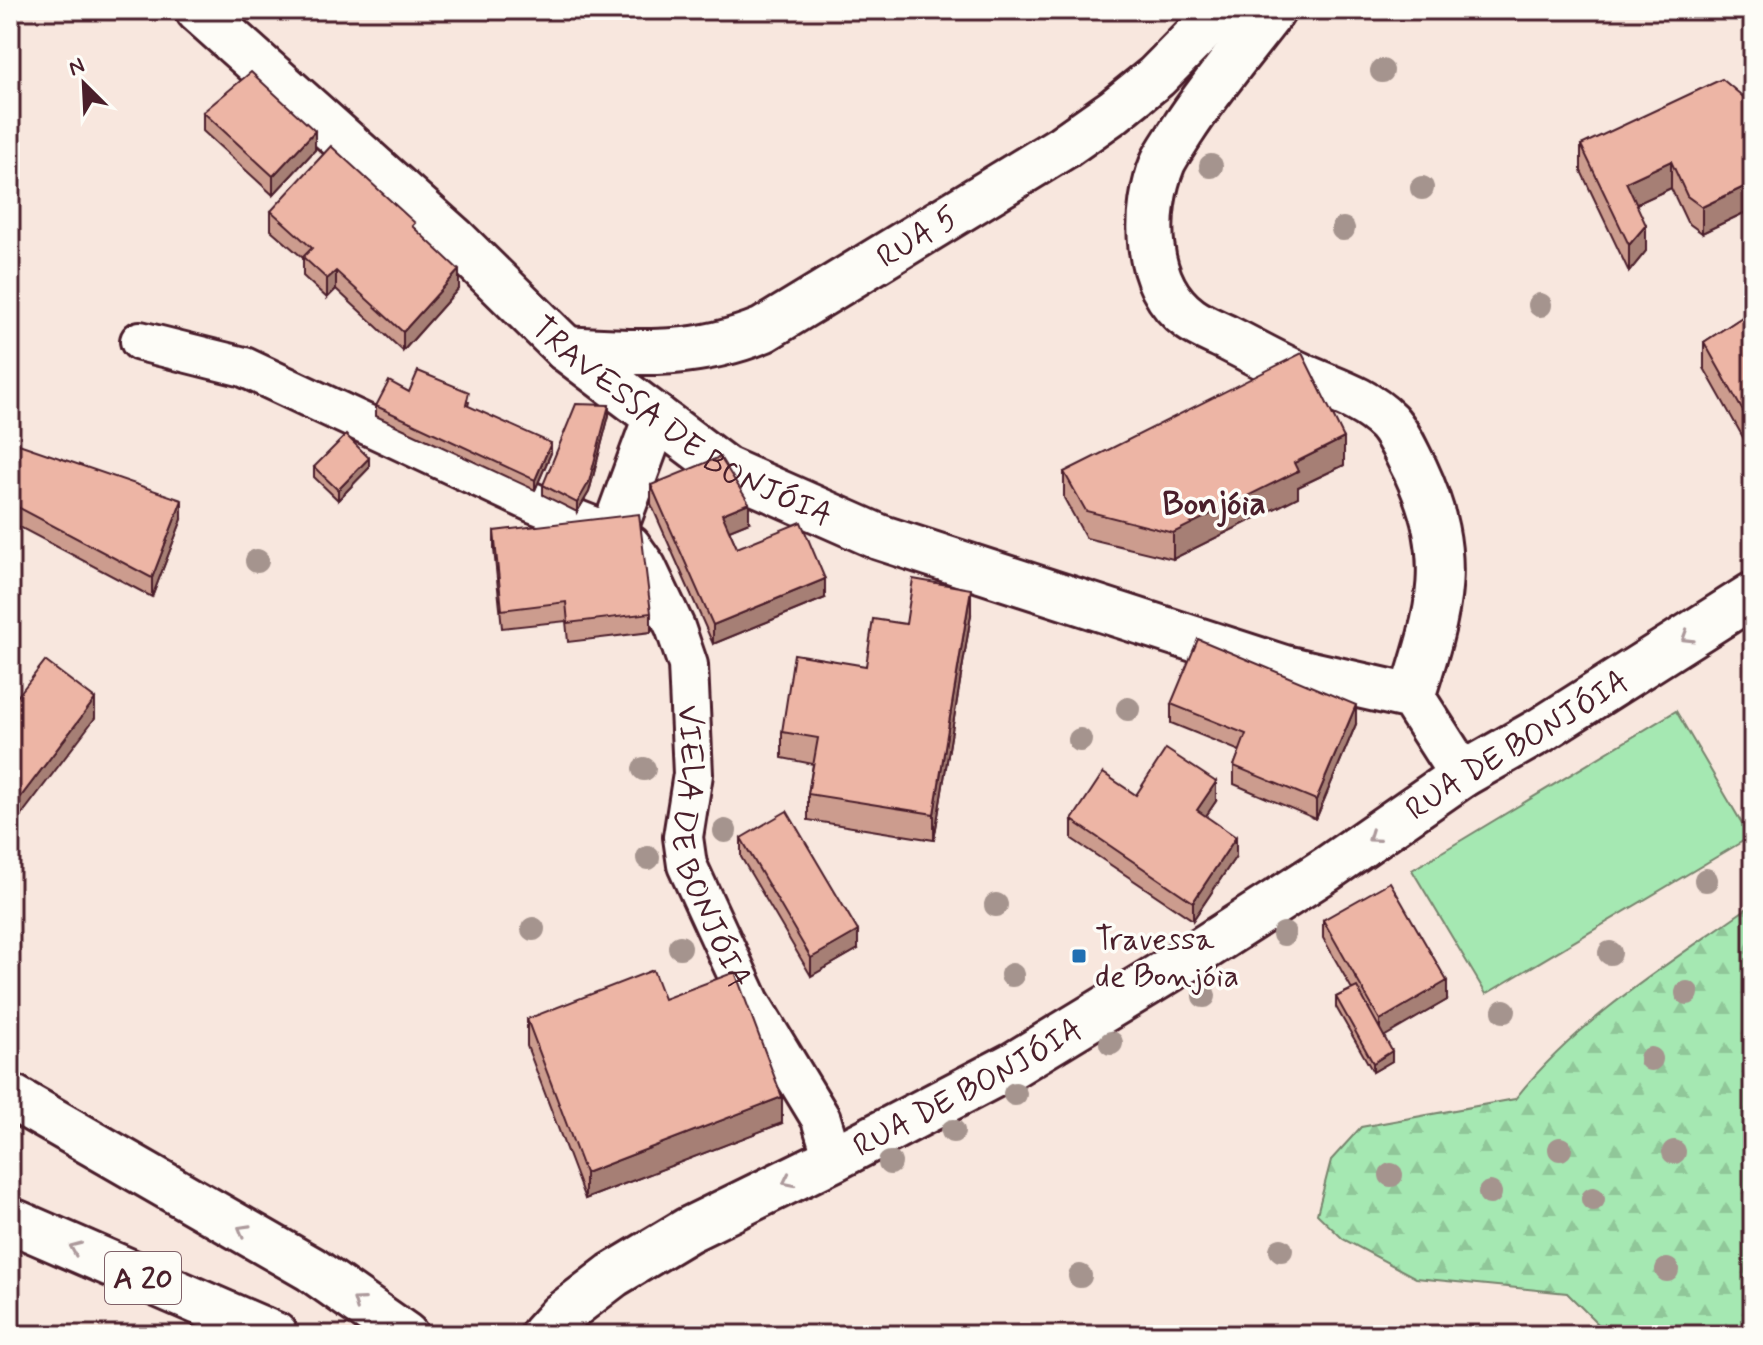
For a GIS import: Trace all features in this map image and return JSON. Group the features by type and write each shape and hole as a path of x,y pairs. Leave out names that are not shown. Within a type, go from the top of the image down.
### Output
{"main road":[{"name":"TRAVESSA DE BONJÓIA","path":"198,10 455,240 566,349 725,469 879,537 1284,668 1412,697"},
{"name":"RUA 5","path":"566,349 687,352 731,344 763,330 1063,147 1156,77 1222,10"},
{"path":"1273,10 1194,113 1164,161 1153,197 1150,235 1154,262 1166,291 1190,319 1298,374 1363,401 1390,423 1423,488 1435,523 1441,566 1439,607 1412,697 1462,775"},
{"path":"613,534 656,417"},
{"name":"RUA DE BONJÓIA","path":"543,1335 561,1315 613,1275 688,1230 1013,1065 1189,958 1327,869 1462,775 1541,730 1753,595"},
{"path":"10,1096 311,1269 405,1335"},
{"name":"A 20","path":"10,1220 275,1335"}],"street":[{"name":"VIELA DE BONJÓIA","path":"140,341 244,367 534,503 613,534 631,545 646,566 675,627 688,665 693,774 683,837 687,865 750,1002 821,1119 833,1159"}],"green space":[{"path":"1676,711 1750,837 1486,994 1412,870"},
{"path":"1753,904 1753,1335 1609,1335 1567,1293 1416,1278 1343,1239 1317,1214 1331,1160 1361,1127 1515,1099 1540,1070 1597,1017"}],"building":[{"path":"251,72 315,131 273,176 203,112"},
{"path":"1722,79 1753,105 1753,189 1748,185 1702,207 1687,196 1671,161 1626,182 1646,225 1629,245 1581,145"},
{"path":"331,146 415,223 412,226 459,270 403,332 336,271 327,279 303,257 312,248 271,211"},
{"path":"1753,310 1753,429 1704,342"},
{"path":"1302,353 1344,438 1294,463 1298,471 1173,533 1086,511 1064,472"},
{"path":"418,371 469,392 466,405 551,443 535,480 376,406 389,381 409,392"},
{"path":"576,404 609,405 589,482 577,503 543,485"},
{"path":"346,435 369,458 338,490 314,467"},
{"path":"10,441 182,500 152,578 10,503"},
{"path":"720,457 749,503 722,514 737,548 801,522 825,579 713,625 651,485"},
{"path":"639,514 651,613 568,623 566,602 502,610 494,531"},
{"path":"913,579 971,589 934,814 808,794 818,738 782,732 794,654 866,666 873,619 906,624"},
{"path":"1198,639 1356,705 1316,800 1234,766 1246,734 1171,704"},
{"path":"45,661 95,699 10,811 10,706"},
{"path":"1166,749 1216,782 1197,810 1236,837 1193,902 1072,820 1103,773 1136,795"},
{"path":"787,811 858,931 811,958 741,838"},
{"path":"1390,882 1447,981 1380,1020 1323,920"},
{"path":"653,970 664,999 735,972 782,1097 585,1173 527,1019"},
{"path":"1357,987 1392,1051 1373,1063 1336,997"}],"place":[{"name":"Travessa de Bonjóia","path":"1079,956"}],"district":[{"name":"Bonjóia","path":"1214,502"}]}
